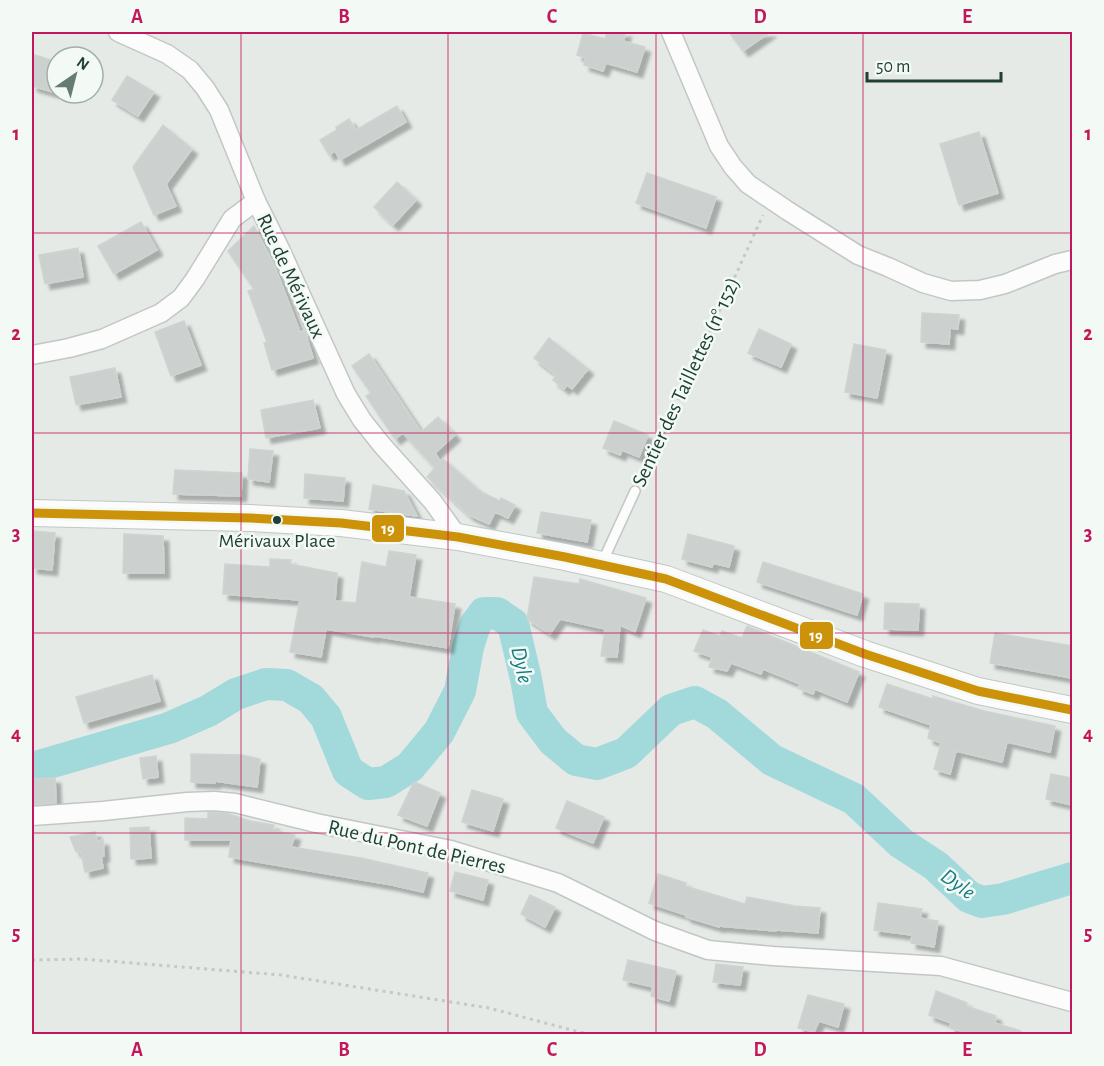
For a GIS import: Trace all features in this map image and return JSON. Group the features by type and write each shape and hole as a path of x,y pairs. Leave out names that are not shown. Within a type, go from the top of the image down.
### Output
{"main road":[{"path":"32,513 250,518 341,523 458,537 666,579 865,654 978,691 1072,710"}],"street":[{"name":"Rue de Mérivaux","path":"118,32 167,54 190,70 205,88 219,110 256,201 346,394 362,420 433,502 458,537"},
{"path":"671,32 719,146 733,167 748,184 858,255 924,283 951,291 980,290 1005,284 1055,264 1072,260"},
{"path":"32,355 102,339 160,313 181,298 232,219 256,201"},
{"name":"Rue du Pont de Pierres","path":"32,816 187,802 235,803 316,823 451,850 558,883 655,931 708,950 941,966 1072,1002"}],"lane":[{"name":"Sentier des Taillettes (n° 152)","path":"601,565 635,491"}],"path":[{"name":"Sentier des Taillettes (n° 152)","path":"635,491 641,483 770,199"},
{"path":"32,960 82,959 281,975 489,1008 587,1035"}],"building":[{"path":"607,32 626,32 623,41 645,47 637,72 606,63 603,71 584,65 586,58 577,55 583,33 605,39"},
{"path":"729,32 770,32 743,51"},
{"path":"32,54 45,58 45,90 32,86"},
{"path":"127,76 154,92 138,116 112,100"},
{"path":"397,106 406,122 340,160 335,151 329,155 320,140 337,130 336,127 349,119 356,130"},
{"path":"163,125 192,149 166,184 176,206 154,215 133,167"},
{"path":"979,132 998,193 959,205 940,144"},
{"path":"647,173 716,197 706,228 636,203"},
{"path":"397,182 416,200 393,225 374,207"},
{"path":"141,222 157,250 114,274 98,246"},
{"path":"254,226 275,267 300,332 305,331 313,358 272,370 264,343 267,342 248,291 254,289 228,251"},
{"path":"78,248 83,277 45,284 39,255"},
{"path":"922,313 959,315 958,329 950,328 949,344 921,342"},
{"path":"184,321 201,365 171,376 155,332"},
{"path":"759,329 791,344 781,367 748,353"},
{"path":"549,338 588,369 572,389 567,385 564,389 553,380 556,375 534,358"},
{"path":"854,344 886,350 877,398 845,392"},
{"path":"369,354 421,432 438,417 455,435 435,453 440,461 443,459 481,492 515,505 508,518 495,512 489,524 469,515 427,477 435,468 403,433 395,439 366,396 371,393 352,366"},
{"path":"115,368 121,397 76,405 70,377"},
{"path":"313,400 320,428 266,438 261,410"},
{"path":"614,421 648,435 639,457 622,450 620,455 603,448"},
{"path":"250,449 273,451 269,482 248,479"},
{"path":"175,470 242,473 241,496 173,494"},
{"path":"305,474 345,478 343,501 304,498"},
{"path":"373,485 404,491 417,516 369,509"},
{"path":"541,512 591,520 587,542 537,533"},
{"path":"32,531 55,533 52,570 32,568"},
{"path":"124,534 163,536 164,573 123,573"},
{"path":"688,534 734,546 729,567 713,563 712,567 682,559"},
{"path":"389,551 416,555 409,597 455,604 448,648 326,629 321,657 290,652 300,600 223,594 225,564 270,567 270,559 291,560 290,564 337,573 335,601 356,603 362,562 386,567"},
{"path":"763,562 863,594 857,615 757,582"},
{"path":"534,577 579,584 580,579 646,598 635,632 620,625 617,657 601,656 605,629 560,619 550,634 527,619"},
{"path":"885,603 919,604 918,630 884,629"},
{"path":"747,626 859,672 847,702 815,689 813,694 798,688 800,684 763,669 761,674 731,663 727,671 709,667 712,657 694,651 703,630 720,636 722,631 742,638"},
{"path":"995,633 1072,646 1072,678 990,663"},
{"path":"152,675 160,701 84,723 76,697"},
{"path":"887,684 933,699 933,696 984,711 1055,726 1050,752 1007,742 1002,762 956,751 950,774 934,769 941,743 928,738 931,725 879,707"},
{"path":"191,754 242,755 260,759 257,787 215,781 215,783 191,782"},
{"path":"156,756 158,777 143,779 140,758"},
{"path":"1051,774 1072,778 1072,805 1046,799"},
{"path":"55,778 56,803 32,805 32,779"},
{"path":"414,782 440,793 427,826 398,815"},
{"path":"472,790 503,799 493,831 462,822"},
{"path":"567,801 604,817 593,843 556,828"},
{"path":"208,812 226,813 250,821 274,825 273,830 295,835 291,847 361,858 428,873 423,892 229,857 231,840 185,840 185,818 208,819"},
{"path":"149,827 151,858 131,859 130,828"},
{"path":"95,832 97,841 103,840 104,856 101,857 103,868 85,872 81,851 76,852 70,837"},
{"path":"455,872 488,880 483,900 450,891"},
{"path":"658,874 686,883 685,886 745,904 747,897 820,908 818,933 719,927 686,917 686,915 649,903"},
{"path":"530,895 555,907 545,927 521,914"},
{"path":"878,903 922,909 920,918 938,921 934,947 911,943 912,935 874,930"},
{"path":"628,960 676,971 669,1001 651,996 653,987 623,980"},
{"path":"716,964 743,967 740,985 713,982"},
{"path":"936,991 967,1003 966,1006 996,1016 995,1023 1021,1031 1021,1035 976,1035 950,1028 951,1023 929,1015"},
{"path":"808,995 844,1004 838,1027 819,1021 814,1032 798,1028"}],"waterway":[{"name":"Dyle","path":"32,768 169,728 208,711 236,694 266,684 287,685 311,699 326,717 348,771 368,784 386,782 410,767 439,732 460,691 468,647 475,625 484,613 497,613 513,624 532,713 553,741 576,760 597,764 626,753 671,710 695,702 717,714 772,760 854,799 901,843 936,866 969,897 982,902 1003,899 1072,878"}],"transit line":[{"name":"19","path":"32,513 250,518 341,523 458,537 565,557 666,579 865,654 978,691 1072,710"}],"place":[{"name":"Mérivaux Place","path":"277,520"}]}
